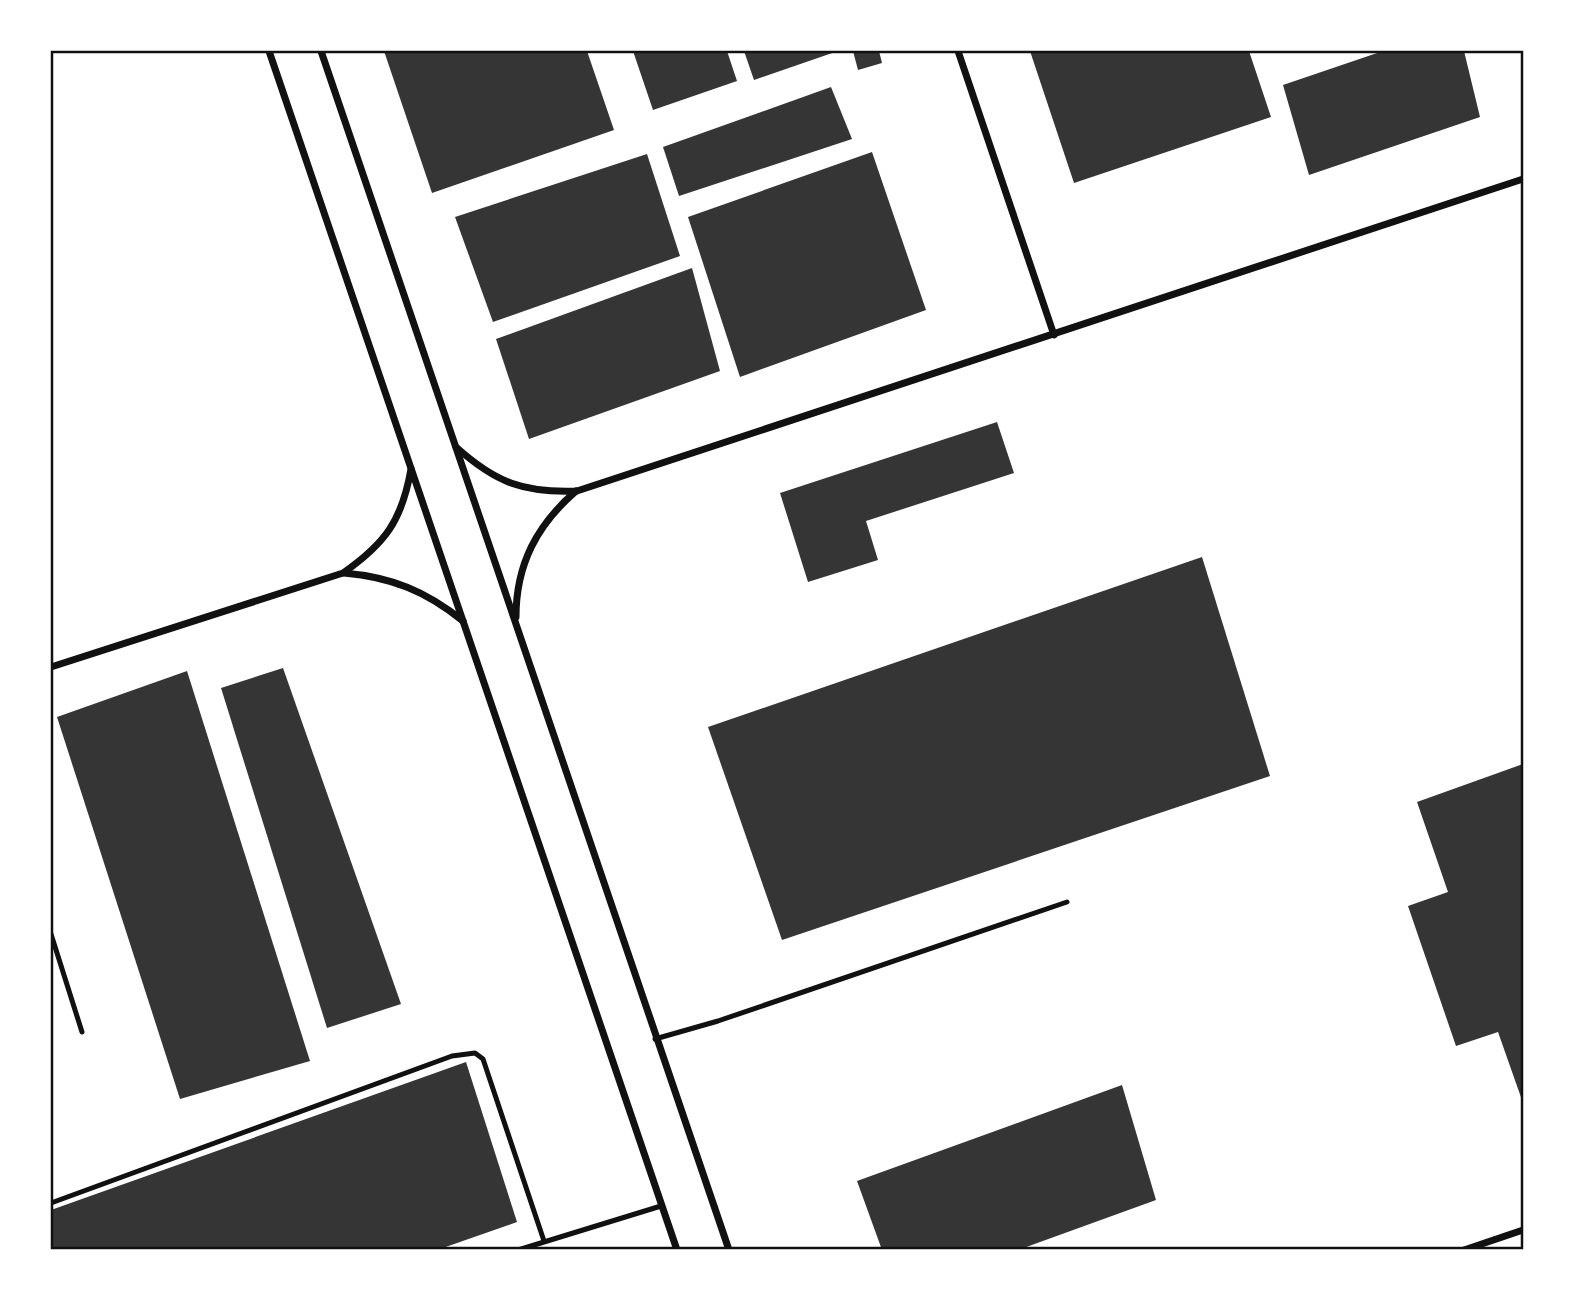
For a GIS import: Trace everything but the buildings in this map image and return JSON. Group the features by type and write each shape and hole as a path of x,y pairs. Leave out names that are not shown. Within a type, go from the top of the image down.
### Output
{"street":[{"path":"269,51 677,1250"},
{"path":"321,51 729,1250"},
{"path":"958,51 1054,335"},
{"path":"456,447 481,469 510,484 543,492 577,491 1523,179"},
{"path":"51,667 343,573 370,554 392,529 406,500 411,467"},
{"path":"516,623 516,593 523,563 548,519 577,491"},
{"path":"343,573 376,576 408,585 438,600 463,621"},
{"path":"1464,1250 1523,1230"}],"lane":[{"path":"655,1038 718,1021 1067,902"},
{"path":"51,934 82,1032"},
{"path":"51,1203 452,1056 475,1053 483,1059 488,1071 544,1241"},
{"path":"518,1250 661,1206"}]}
